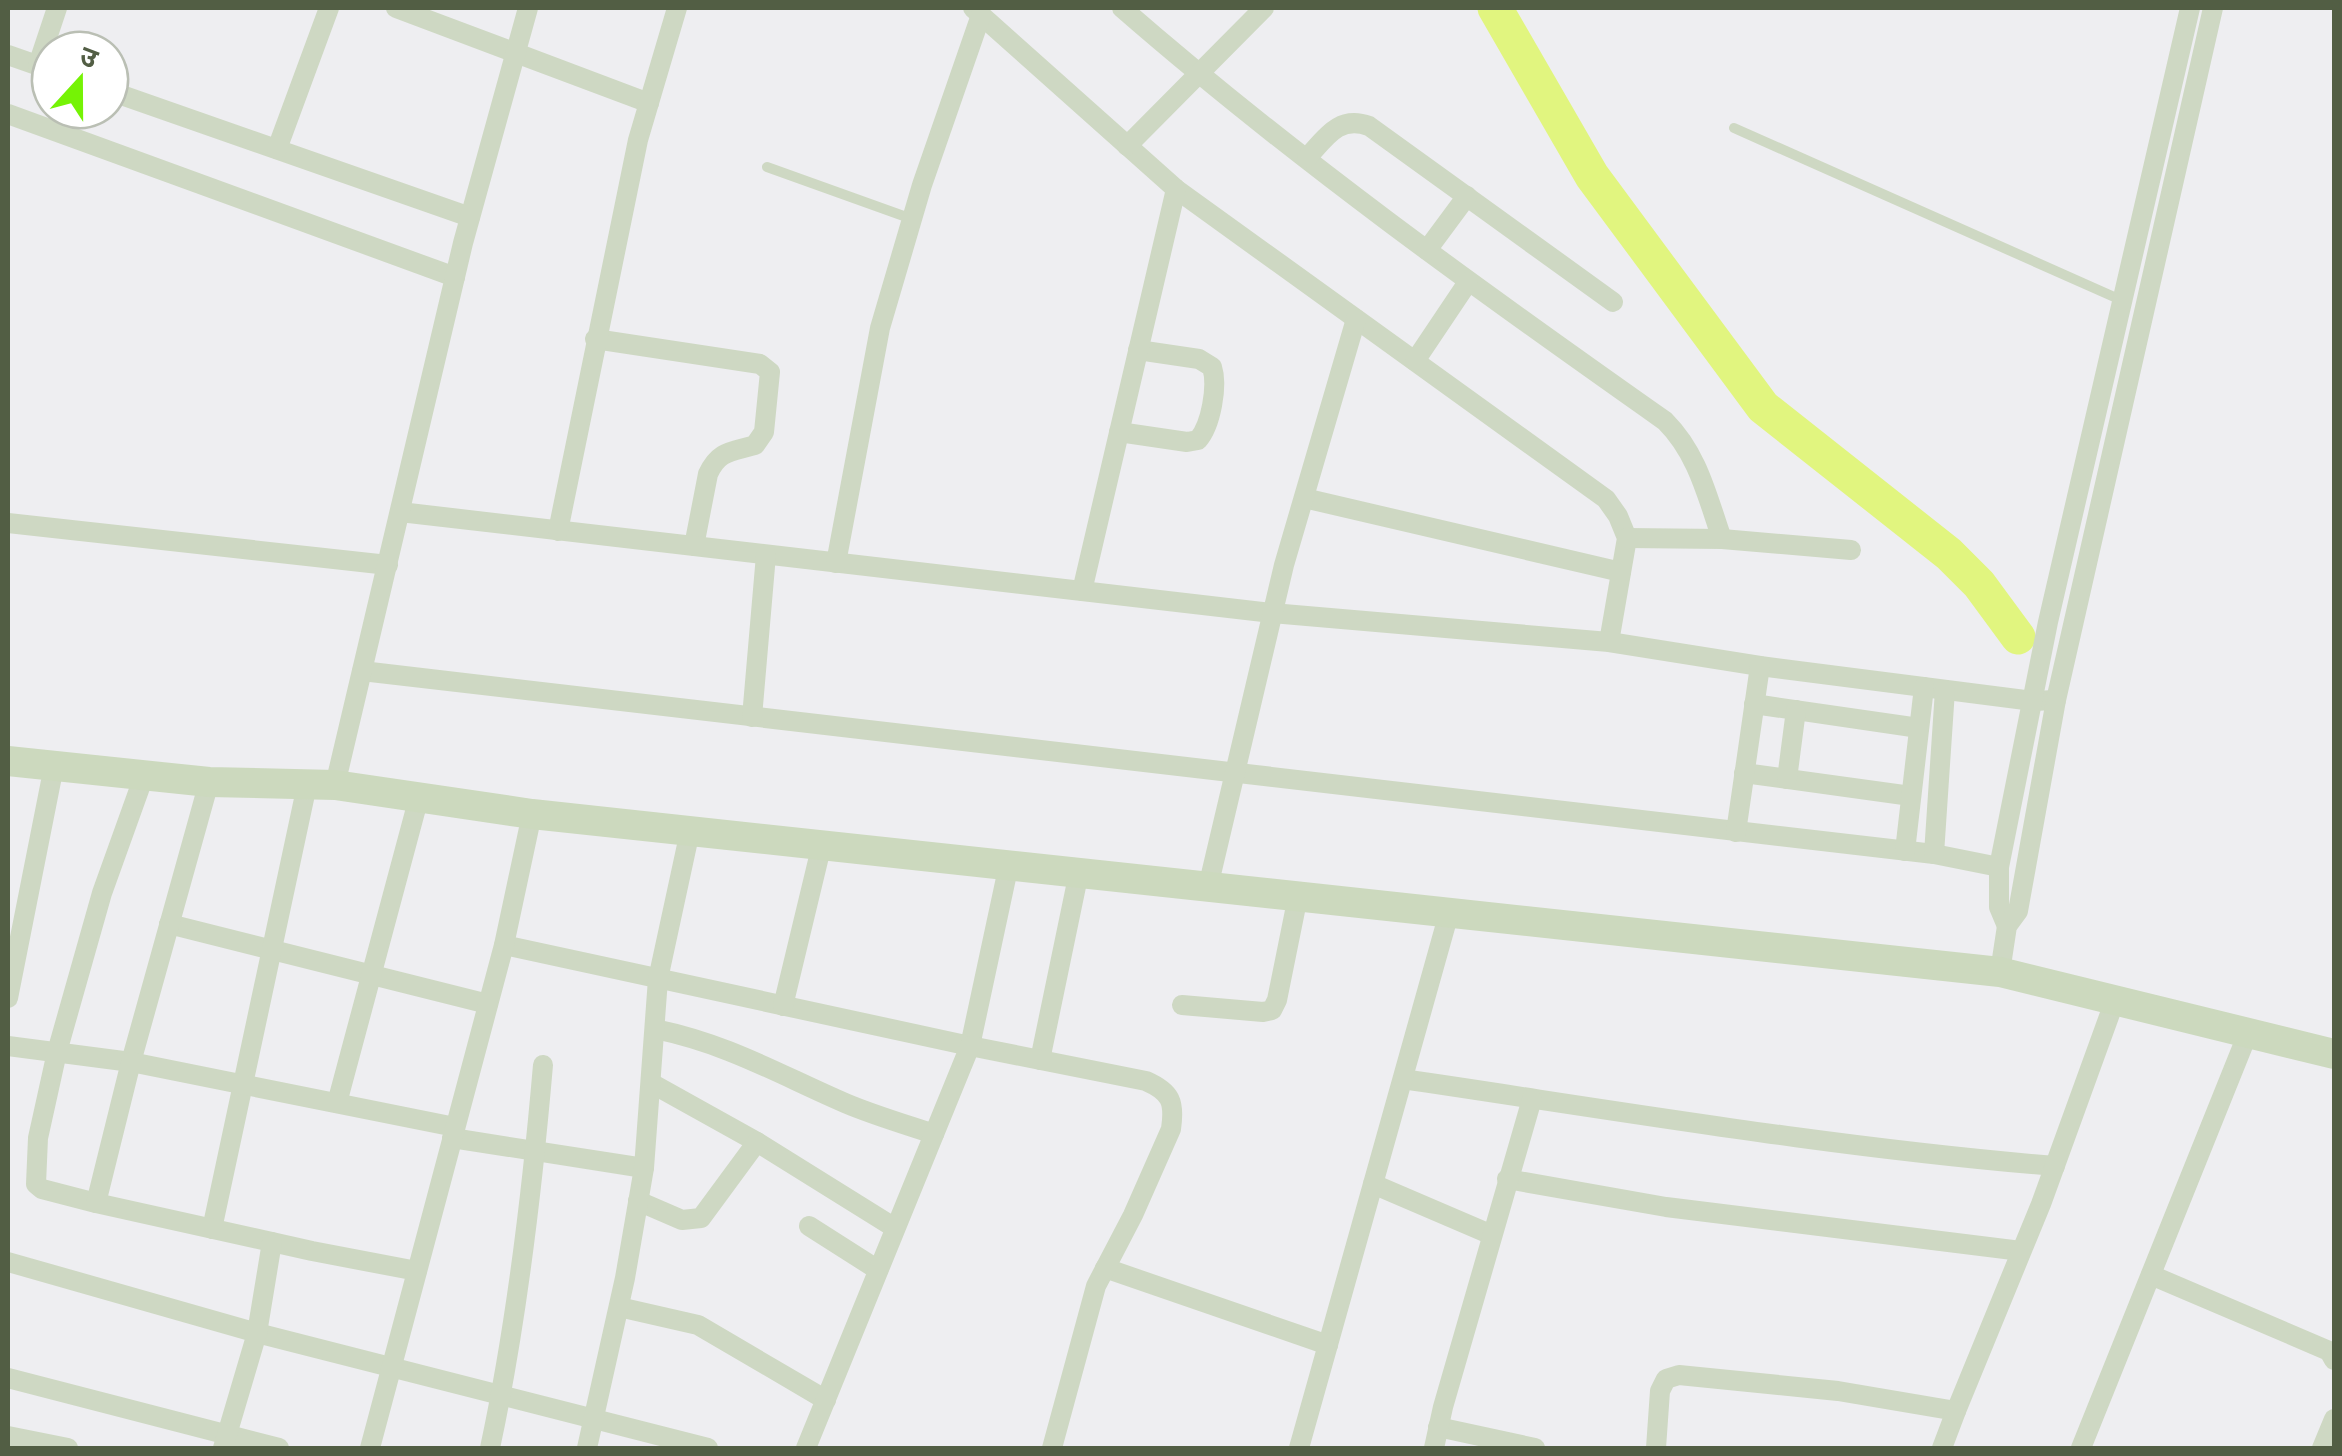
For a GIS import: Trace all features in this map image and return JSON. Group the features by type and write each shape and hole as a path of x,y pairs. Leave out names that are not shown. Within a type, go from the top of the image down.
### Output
{"main road":[{"path":"8,762 209,782 321,785 532,814 2000,972 2334,1054"}],"street":[{"path":"277,150 329,8"},
{"path":"396,8 649,103"},
{"path":"212,1229 273,949 321,785 362,671 455,277 528,8"},
{"path":"558,530 638,140 678,8"},
{"path":"1122,8 1199,75 1468,282 1664,421 1678,434 1698,466 1722,540"},
{"path":"1126,146 1264,8"},
{"path":"2000,972 2006,926 1998,907 1999,867 2048,622 2190,8"},
{"path":"2006,926 2018,912 2056,700 2213,8"},
{"path":"836,563 880,328 977,11 1176,190 1606,499 1626,538 1609,642"},
{"path":"130,98 470,218"},
{"path":"8,114 455,277"},
{"path":"1308,158 1338,124 1359,122 1370,126 1613,302"},
{"path":"1082,591 1176,190"},
{"path":"1427,250 1466,196"},
{"path":"1415,361 1468,282"},
{"path":"1208,887 1272,613 1356,319"},
{"path":"595,338 760,364 770,372 764,432 755,445 734,448 719,455 712,464 694,546"},
{"path":"1118,432 1188,442 1198,440 1205,430 1215,382 1212,368 1199,359 1138,350"},
{"path":"1304,498 1622,572"},
{"path":"400,512 1272,613 1609,642 1760,666 2033,701 2056,700"},
{"path":"8,523 388,565"},
{"path":"1626,538 1722,540 1851,550"},
{"path":"752,717 766,554"},
{"path":"1736,832 1760,666"},
{"path":"362,671 1934,854 1999,867"},
{"path":"1905,851 1919,728 1935,688"},
{"path":"1934,854 1935,688"},
{"path":"1754,704 1919,728"},
{"path":"1788,779 1796,710"},
{"path":"8,998 14,926 54,766"},
{"path":"1744,774 1911,796"},
{"path":"144,776 102,892 57,1052 38,1138 36,1184 42,1189 212,1229 417,1271"},
{"path":"96,1202 130,1062 209,782"},
{"path":"337,1103 419,798"},
{"path":"370,1448 504,945 532,814"},
{"path":"588,1448 644,1168 658,979 690,830"},
{"path":"783,1006 822,844"},
{"path":"806,1448 970,1046 1008,864"},
{"path":"1040,1060 1079,872"},
{"path":"1182,1005 1272,1010 1278,1000 1298,896"},
{"path":"1299,1448 1449,914"},
{"path":"169,924 488,1004"},
{"path":"504,945 1146,1082 1166,1090 1172,1100 1171,1129 1088,1310 1052,1448"},
{"path":"1942,1448 2055,1166 2115,1000"},
{"path":"655,1030 722,1047 850,1105 934,1134"},
{"path":"2081,1448 2248,1033"},
{"path":"8,1046 130,1062 245,1084 536,1151 644,1168"},
{"path":"490,1448 502,1395 536,1151 543,1065"},
{"path":"1403,1079 1884,1148 2055,1166"},
{"path":"651,1083 757,1142 896,1228"},
{"path":"1434,1448 1532,1098"},
{"path":"638,1201 682,1220 695,1221 713,1206 757,1142"},
{"path":"1507,1179 1666,1206 2022,1251"},
{"path":"1373,1184 1492,1234"},
{"path":"809,1226 878,1270"},
{"path":"225,1441 256,1333 272,1242"},
{"path":"8,1262 256,1333 708,1448"},
{"path":"1105,1268 1328,1345"},
{"path":"2151,1275 2329,1351 2334,1360"},
{"path":"619,1307 698,1325 826,1400"},
{"path":"1656,1448 1660,1390 1666,1380 1679,1375 1838,1391 1956,1411"},
{"path":"8,1378 225,1441 279,1448"},
{"path":"2322,1448 2334,1420"},
{"path":"1438,1427 1536,1448"},
{"path":"8,1436 68,1448"}],"lane":[{"path":"1734,128 2121,300"},
{"path":"766,167 912,219"}],"waterway":[{"path":"1495,8 1592,176 1763,407 1949,554 1979,584 2018,637"}]}
